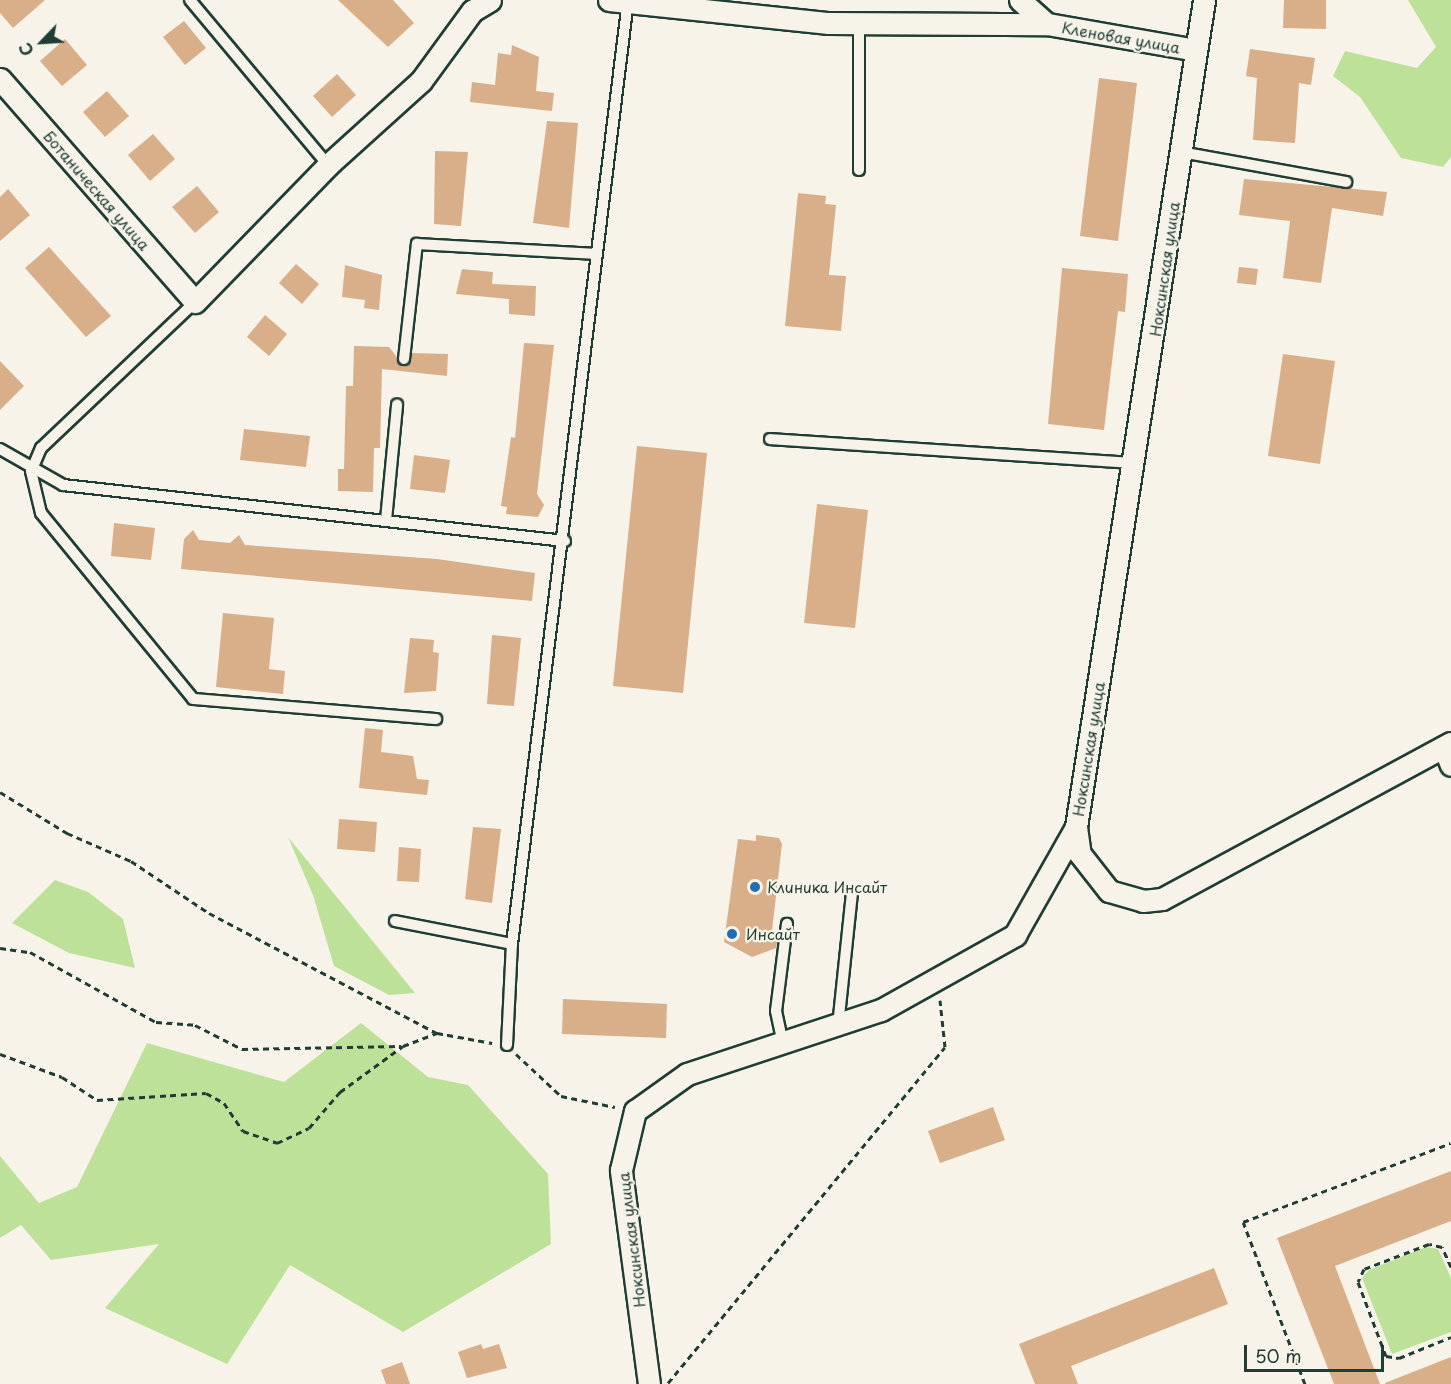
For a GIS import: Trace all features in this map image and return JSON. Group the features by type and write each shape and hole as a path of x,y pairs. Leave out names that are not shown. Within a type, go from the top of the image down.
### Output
{"street":[{"name":"Кленовая улица","path":"1020,0 1047,24 1196,50"},
{"name":"Ноксинская улица","path":"649,1384 621,1170 635,1111 687,1074 838,1027 937,979 1015,935 1076,827 1136,463 1204,0"},
{"path":"622,1 860,23 1047,24"},
{"path":"195,302 328,165 421,81 474,4"},
{"name":"Ботаническая улица","path":"0,79 195,302"},
{"path":"1076,827 1080,854 1109,891 1143,901 1162,899 1449,752"}],"lane":[{"path":"190,0 328,165"},
{"path":"507,1045 512,944 566,541 622,1"},
{"path":"859,170 860,23"},
{"path":"1181,152 1346,182"},
{"path":"404,359 417,244 597,254"},
{"path":"195,302 41,448 32,471 40,513 193,699 436,719"},
{"path":"386,520 397,405"},
{"path":"770,439 1136,463"},
{"path":"0,449 32,471 63,485 566,541"},
{"path":"838,1027 852,892"},
{"path":"395,921 512,944"},
{"path":"783,1044 776,1011 787,924"}],"path":[{"path":"0,792 67,833 130,861 209,912 437,1033 507,1045 561,1096 635,1111"},
{"path":"0,948 41,958 156,1022 195,1024 242,1049 329,1044 361,1051 403,1046 437,1033"},
{"path":"667,1384 945,1047 937,979"},
{"path":"0,1054 62,1077 97,1100 206,1093 224,1103 243,1131 277,1143 309,1128 340,1092 403,1046"},
{"path":"1305,1384 1244,1222 1451,1143"},
{"path":"1451,1267 1442,1247 1429,1244 1364,1269 1358,1281 1386,1356 1399,1358 1451,1337"}],"green space":[{"path":"1408,0 1451,0 1451,157 1443,167 1401,158 1360,97 1333,76 1345,51 1417,68 1436,47"},
{"path":"288,837 415,993 389,995 334,966 313,895"},
{"path":"55,880 88,892 123,919 135,968 69,953 12,923"},
{"path":"361,1023 428,1077 468,1085 548,1174 551,1244 403,1332 290,1265 227,1364 105,1308 159,1244 51,1260 21,1225 0,1238 0,1156 39,1203 77,1187 147,1043 284,1082"},
{"path":"1426,1247 1438,1249 1451,1278 1451,1332 1392,1354 1362,1278 1369,1270"}],"building":[{"path":"0,0 45,0 13,28 0,13"},
{"path":"338,0 393,0 414,23 388,47"},
{"path":"1284,0 1326,0 1326,29 1283,28"},
{"path":"184,21 206,48 185,65 163,37"},
{"path":"65,39 87,65 62,86 40,61"},
{"path":"512,45 539,57 536,91 554,93 552,111 470,102 472,82 495,85 498,53 511,55"},
{"path":"1250,49 1315,58 1311,85 1299,83 1295,143 1253,140 1257,78 1246,76"},
{"path":"337,74 356,95 332,117 313,96"},
{"path":"1099,78 1137,83 1118,241 1080,236"},
{"path":"107,91 129,116 105,137 83,112"},
{"path":"547,121 578,123 569,228 533,223"},
{"path":"153,134 175,159 150,181 128,155"},
{"path":"435,151 468,152 461,226 434,224"},
{"path":"1244,179 1387,192 1383,216 1332,208 1321,283 1283,278 1290,221 1239,215"},
{"path":"197,186 219,212 195,233 172,207"},
{"path":"8,189 30,215 0,241 0,197"},
{"path":"798,193 826,196 825,204 836,205 829,275 846,276 841,331 785,326"},
{"path":"49,247 111,316 86,337 25,268"},
{"path":"296,264 319,284 302,304 279,283"},
{"path":"345,265 382,275 379,310 364,308 365,300 342,297"},
{"path":"1239,267 1258,269 1256,285 1237,283"},
{"path":"1062,268 1128,274 1125,312 1118,311 1104,430 1048,424"},
{"path":"462,269 493,272 492,284 536,286 535,316 509,314 509,299 456,294"},
{"path":"265,315 287,334 269,356 247,337"},
{"path":"524,343 554,345 537,494 544,505 538,517 506,514 507,507 501,506 511,437 515,438"},
{"path":"354,346 389,347 404,366 412,353 448,354 447,376 382,369 380,448 374,448 373,492 338,491 338,469 344,469 346,386 353,386"},
{"path":"1283,354 1335,361 1320,464 1268,456"},
{"path":"0,361 24,386 0,410"},
{"path":"244,429 310,436 306,467 240,460"},
{"path":"637,446 707,453 683,693 613,686"},
{"path":"414,455 450,460 445,493 410,489"},
{"path":"817,504 868,510 855,628 804,623"},
{"path":"114,523 155,528 151,560 111,556"},
{"path":"193,530 199,540 230,543 239,535 245,545 437,559 535,573 532,601 181,569 184,539"},
{"path":"223,613 274,618 269,669 285,671 283,694 216,687"},
{"path":"492,635 521,638 514,706 487,704"},
{"path":"410,638 434,640 433,652 439,653 436,691 404,693"},
{"path":"365,728 383,730 381,752 413,756 417,779 429,780 427,795 359,788"},
{"path":"339,819 377,822 375,852 337,849"},
{"path":"473,827 501,829 492,903 465,899"},
{"name":"Клиника Инсайт","path":"756,835 779,838 782,844 772,931 779,931 776,948 752,957 724,942 738,839 756,841"},
{"path":"399,847 421,849 419,882 397,881"},
{"path":"563,999 667,1004 666,1038 562,1034"},
{"path":"993,1107 1005,1140 940,1163 928,1131"},
{"path":"1451,1171 1451,1221 1335,1266 1380,1384 1334,1384 1277,1238"},
{"path":"1214,1268 1228,1304 1071,1366 1078,1384 1035,1384 1019,1344"},
{"path":"481,1344 483,1349 499,1344 507,1368 467,1378 458,1352"},
{"path":"1451,1357 1451,1384 1385,1384 1385,1383"},
{"path":"402,1362 410,1384 386,1384 381,1370"}],"place":[{"name":"Клиника Инсайт","path":"755,887"},
{"name":"Инсайт","path":"732,934"}]}
